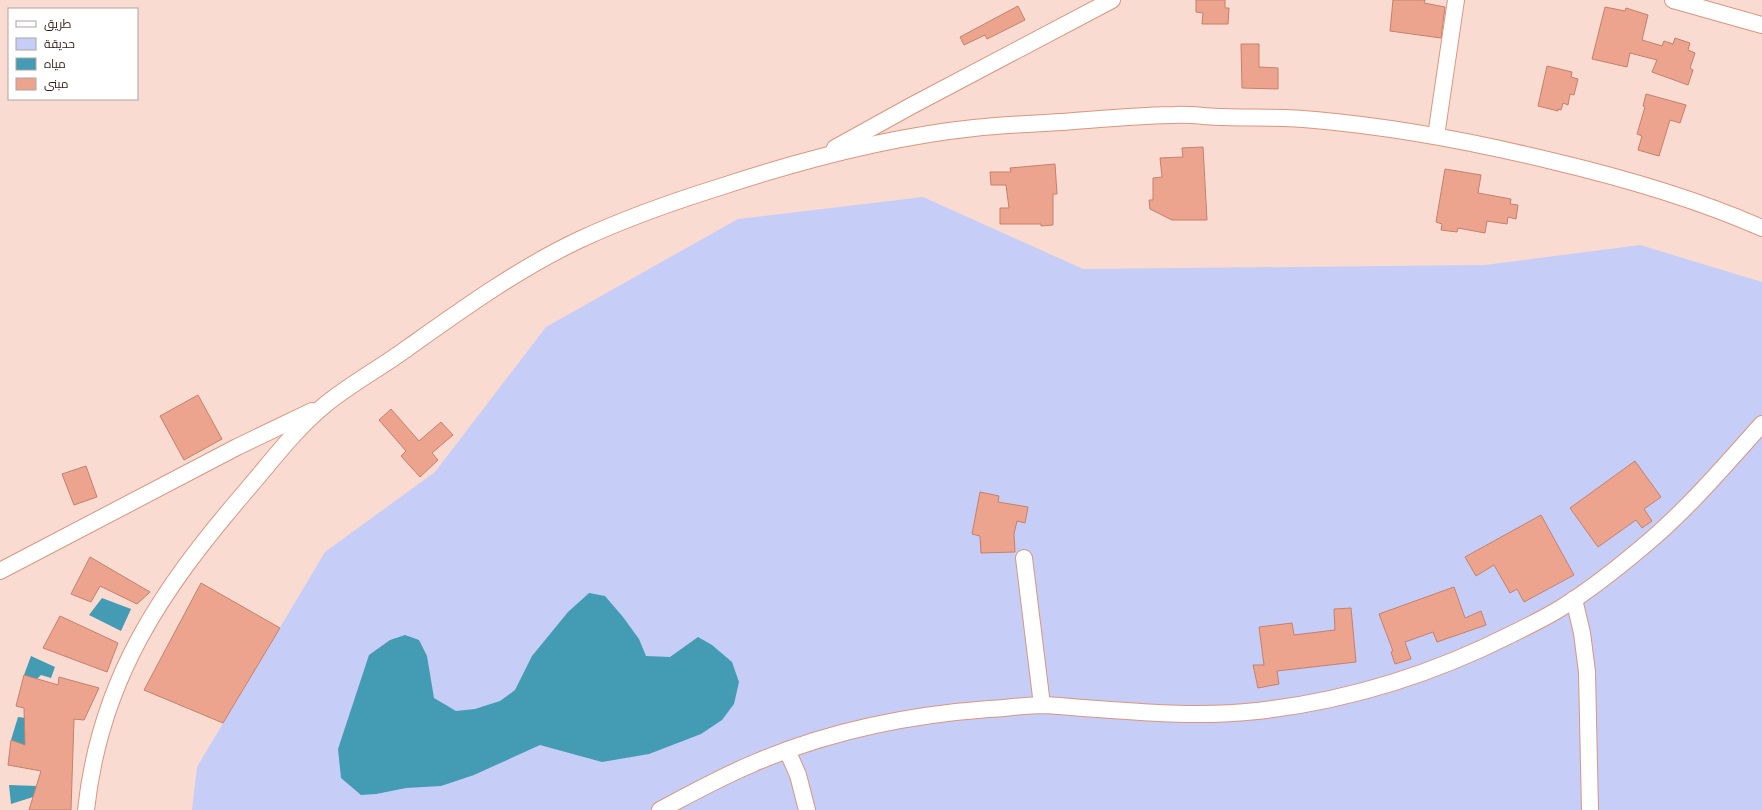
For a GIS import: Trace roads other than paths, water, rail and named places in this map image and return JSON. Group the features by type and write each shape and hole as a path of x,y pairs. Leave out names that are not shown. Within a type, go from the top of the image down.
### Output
{"street":[{"path":"820,156 904,109 1112,0"},
{"path":"1436,136 1456,0"},
{"path":"1673,0 1762,25"},
{"path":"0,571 224,454 326,404 400,354 475,300 567,246 643,213 744,179 820,156 907,138 973,128 1175,114 1311,119 1436,136 1504,149 1604,173 1691,200 1762,228"},
{"path":"86,810 93,764 108,705 122,670 137,641 178,575 199,547 279,451 301,427 326,404"},
{"path":"660,810 752,763 839,733 906,718 941,713 1042,705 1197,714 1254,711 1326,701 1386,685 1449,663 1530,625 1561,608 1630,558 1679,514 1762,424"},
{"path":"1024,558 1042,705"},
{"path":"1574,599 1582,633 1587,672 1590,810"},
{"path":"787,750 798,775 807,810"}],"water":[{"path":"589,593 605,596 639,639 646,656 670,657 698,637 712,645 732,662 739,682 734,704 722,720 701,734 649,754 602,762 540,745 474,775 441,786 406,788 376,794 361,795 341,778 338,749 369,655 390,640 405,635 419,640 427,656 434,698 456,711 475,709 500,701 515,690 532,656 568,612"},
{"path":"102,598 131,609 121,631 89,615"},
{"path":"31,656 55,667 51,678 41,675 37,679 24,675"},
{"path":"18,717 34,719 25,745 11,740"},
{"path":"9,785 37,786 33,797 11,804"}]}
